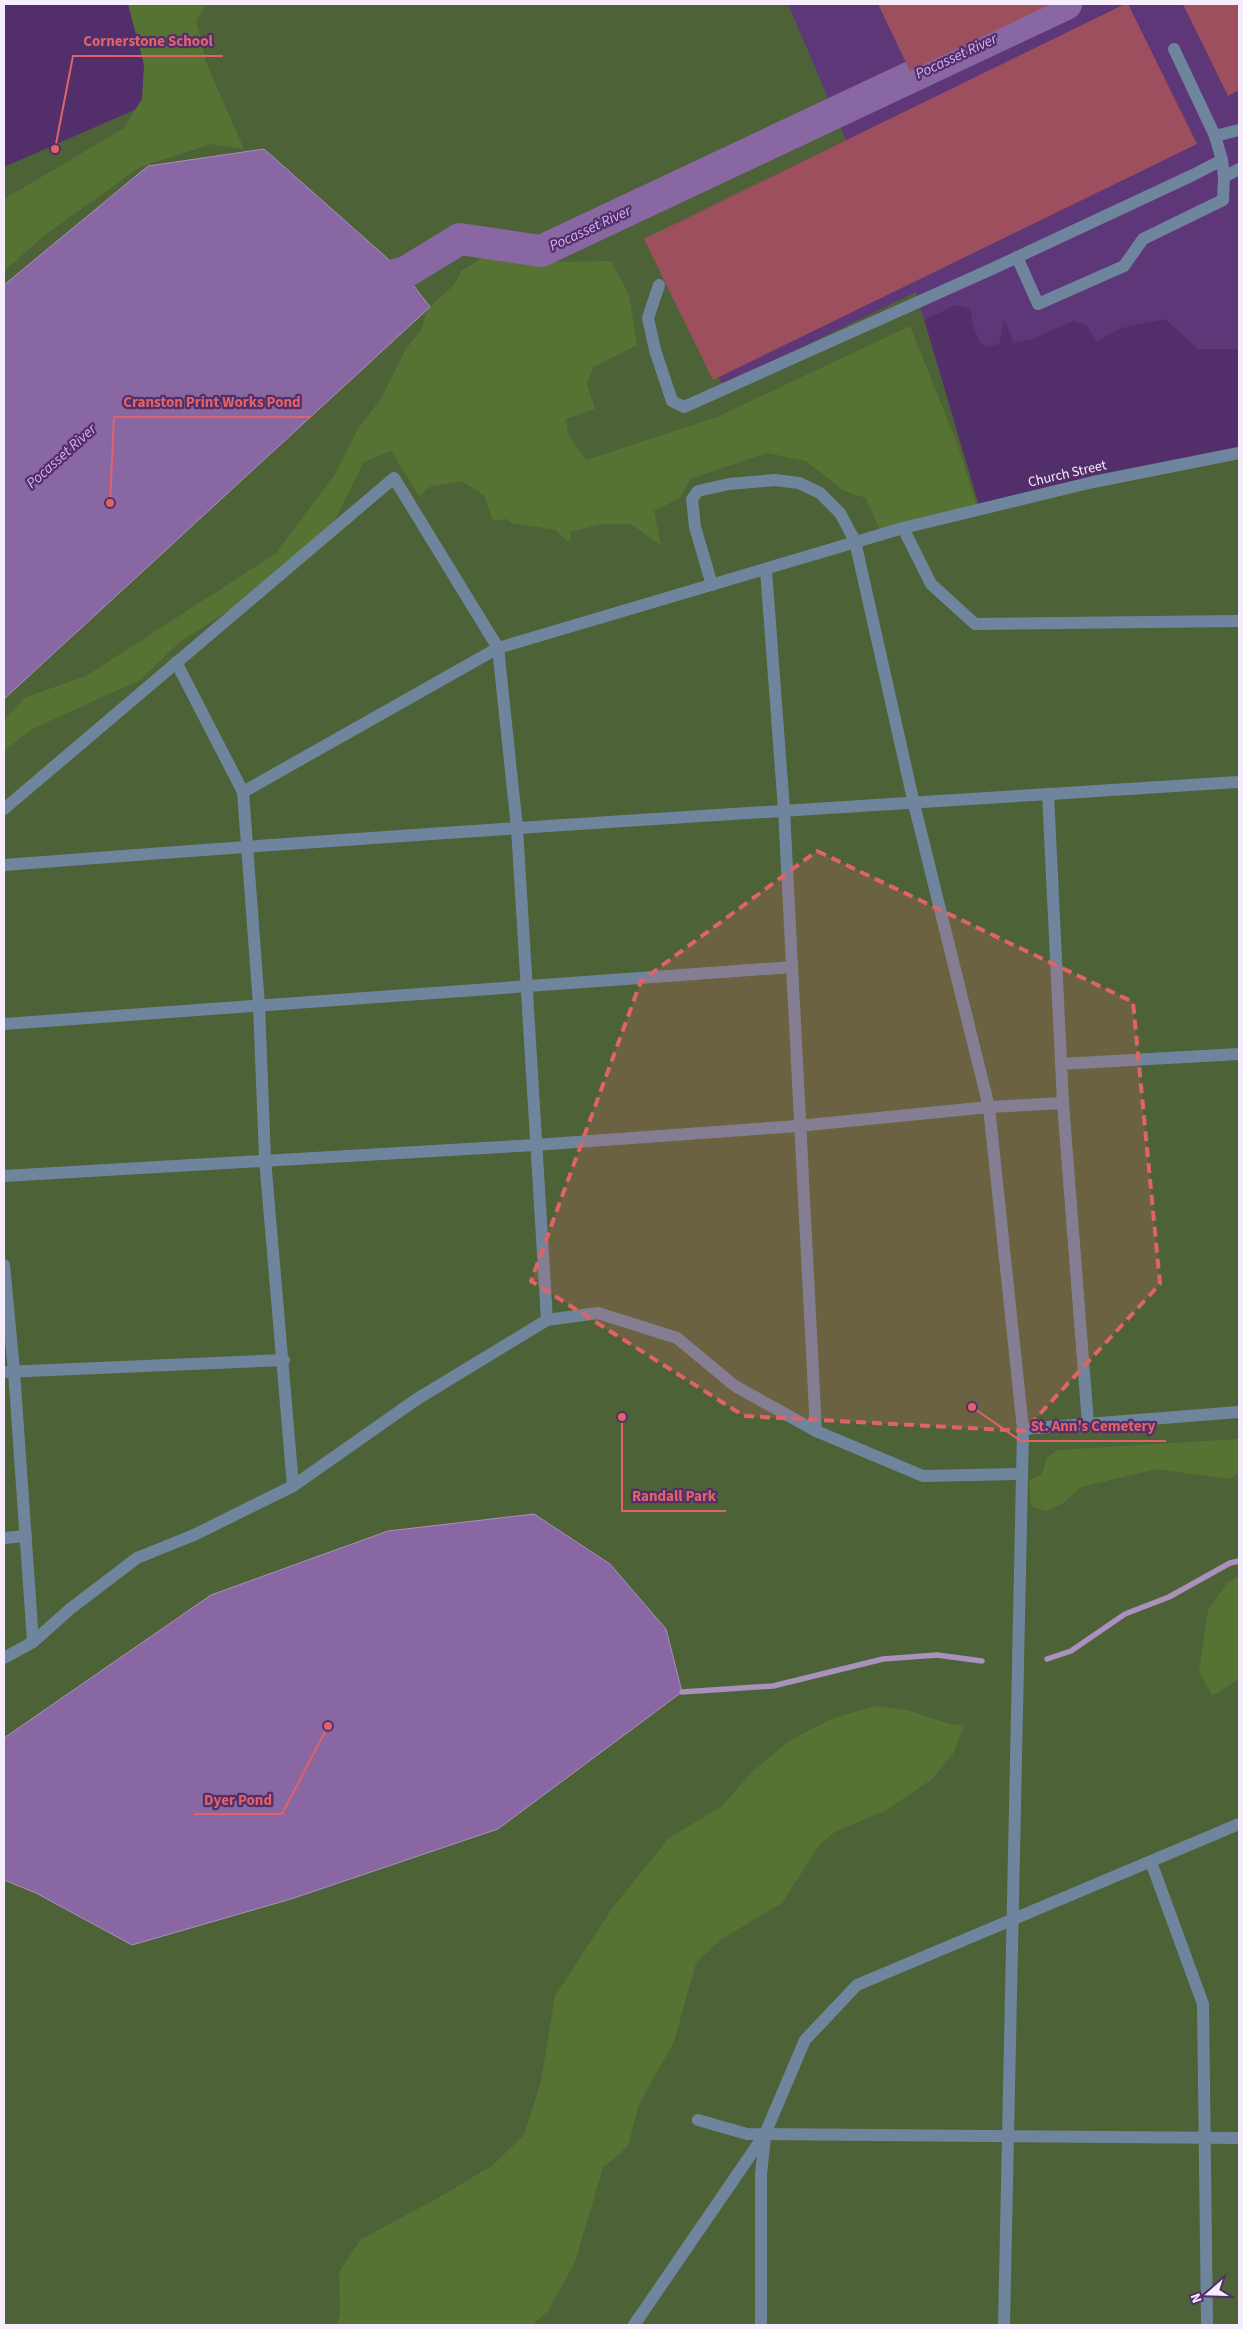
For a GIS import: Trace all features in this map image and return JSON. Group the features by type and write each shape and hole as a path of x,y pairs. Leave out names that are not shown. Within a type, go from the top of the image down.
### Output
{"street":[{"path":"1017,257 1038,304 1124,266 1143,239 1223,200 1224,177 1222,160 1215,136 1174,49"},
{"path":"1215,136 1239,130"},
{"path":"658,285 648,318 651,334 672,401 684,408 1017,257 1222,160"},
{"path":"1224,177 1239,169"},
{"name":"Church Street","path":"243,792 498,648 903,528 1093,482 1239,453"},
{"path":"4,809 394,478 498,648 517,828 547,1320"},
{"path":"712,585 695,527 692,498 698,491 730,484 775,480 800,482 820,493 840,513 855,541 914,804 989,1107 1023,1429 1004,2325"},
{"path":"903,528 932,584 975,624 1239,621"},
{"path":"766,570 784,810 798,1126 816,1431"},
{"path":"176,662 243,792 259,1005 265,1159 284,1360 293,1486"},
{"path":"4,866 248,846 1239,782"},
{"path":"1048,794 1063,1103 1088,1424"},
{"path":"4,1024 792,967"},
{"path":"1061,1064 1239,1054"},
{"path":"4,1176 798,1126 989,1107 1063,1103"},
{"path":"4,1265 9,1372 26,1536 33,1642"},
{"path":"4,1658 33,1642 70,1609 137,1558 194,1535 293,1486 417,1399 547,1320 598,1314 677,1338 736,1386 816,1431 923,1476 1022,1474"},
{"path":"9,1372 284,1360"},
{"path":"1023,1429 1239,1412"},
{"path":"4,1538 26,1536"},
{"path":"634,2325 765,2134 805,2040 857,1985 1239,1824"},
{"path":"1151,1862 1203,2004 1207,2325"},
{"path":"698,2120 747,2134 1239,2138"},
{"path":"761,2325 760,2174 765,2134"}],"highlighted area":[{"path":"817,851 1133,1002 1160,1284 1024,1431 744,1416 531,1281 641,981"}],"shaded area":[{"path":"206,4 1239,4 1239,349 1198,349 1165,319 1122,328 1097,341 1086,325 1073,321 1030,340 1014,343 1004,320 999,344 985,347 979,341 972,323 971,309 956,305 717,417"}],"green space":[{"path":"128,4 206,4 196,21 207,65 244,149 212,144 140,167 45,235 4,271 4,199 124,128 142,99 144,65"},
{"path":"164,4 788,4 846,140 645,239 723,385 916,292 980,509 1239,454 1239,2325 4,2325 4,167 148,104"},
{"path":"499,247 536,263 554,260 558,262 611,261 629,295 637,345 593,367 587,384 595,409 566,419 568,434 586,460 717,417 910,326 958,446 978,510 882,535 866,498 844,491 806,461 767,453 690,479 680,498 654,511 661,545 630,524 603,524 570,532 571,540 566,541 556,530 511,523 507,519 493,521 484,495 461,481 430,487 419,496 391,451 364,462 332,526 312,556 180,642 140,680 32,729 4,751 4,720 26,697 86,676 275,554 335,474 358,429 382,397 406,349 421,330 428,308 455,284 461,271"},
{"path":"1239,1439 1239,1473 1229,1479 1157,1469 1081,1487 1062,1504 1046,1511 1031,1506 1029,1481 1042,1474 1047,1457 1058,1450"},
{"path":"1239,1576 1239,1679 1212,1696 1199,1671 1208,1610 1227,1583"},
{"path":"875,1706 907,1710 950,1724 964,1725 953,1754 931,1780 885,1811 836,1831 820,1844 782,1903 720,1940 696,1963 674,2042 639,2104 628,2146 603,2168 575,2262 548,2311 532,2325 337,2325 340,2314 339,2272 361,2239 438,2198 493,2165 524,2135 541,2081 555,1996 613,1907 669,1838 722,1806 752,1772 789,1741 831,1719"}],"water":[{"path":"264,149 404,273 430,307 4,699 4,285 148,166"},
{"path":"534,1514 610,1564 666,1629 682,1692 498,1829 291,1899 132,1945 36,1893 4,1880 4,1738 211,1595 388,1531"}],"building":[{"path":"878,4 1051,4 910,71"},
{"path":"1128,4 1197,144 713,380 644,239"},
{"path":"1183,4 1239,4 1239,90 1228,96"}],"waterway":[{"name":"Pocasset River","path":"361,282 404,273 460,239 541,251 1066,4"},
{"path":"1047,1659 1071,1651 1125,1614 1169,1597 1230,1563 1239,1561"},
{"path":"682,1692 773,1686 883,1659 937,1655 982,1661"}],"place":[{"name":"Cornerstone School","path":"55,149"},
{"name":"Cranston Print Works Pond","path":"110,503"},
{"name":"St. Ann's Cemetery","path":"972,1407"},
{"name":"Randall Park","path":"622,1417"},
{"name":"Dyer Pond","path":"328,1726"}]}
